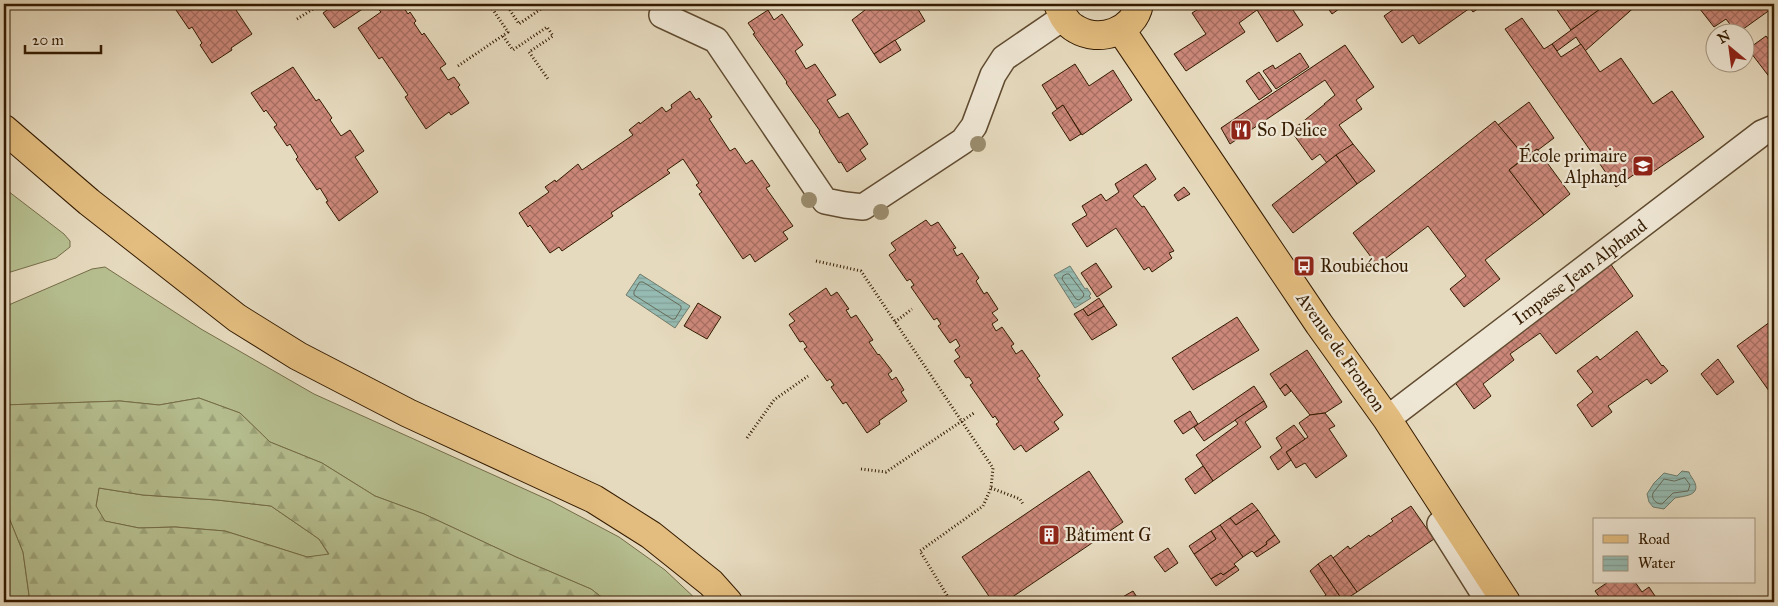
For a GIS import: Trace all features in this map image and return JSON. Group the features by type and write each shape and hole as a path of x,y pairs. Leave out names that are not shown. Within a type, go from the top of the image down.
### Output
{"main road":[{"path":"1061,11 1075,29 1090,35 1106,35 1121,30 1131,21 1139,4"},
{"name":"Avenue de Fronton","path":"1121,30 1319,324 1387,419 1506,602"},
{"path":"4,129 89,202 237,318 298,356 408,413 594,499 651,535 710,583 728,602"}],"street":[{"path":"662,15 716,40 825,201 845,206 864,207 963,141 974,126 993,75 1004,58 1061,11"},
{"name":"Impasse Jean Alphand","path":"1387,419 1762,133 1774,128"},
{"path":"1432,490 1428,505 1489,602"}],"path":[{"path":"296,19 320,4"},
{"path":"458,66 508,32 489,4"},
{"path":"506,4 519,24 548,4"},
{"path":"503,36 513,50 547,27 553,36 530,52 548,79"},
{"path":"816,261 861,271 993,468 991,488 983,506 920,551 951,602"},
{"path":"894,322 912,309"},
{"path":"748,438 774,400 808,376"},
{"path":"861,469 886,472 974,413"},
{"path":"991,488 1020,499 1023,504"}],"green space":[{"path":"4,188 64,234 70,241 70,247 56,258 4,274"},
{"path":"105,267 201,329 314,394 551,501 619,537 665,570 699,602 608,602 591,589 516,557 424,514 375,496 322,463 270,442 240,413 199,398 159,405 120,401 4,405 4,307 92,269"},
{"path":"199,398 240,413 270,442 322,463 375,496 424,514 516,557 591,589 608,602 30,602 23,552 4,505 4,405 120,401 159,405","holes":["99,488 143,495 271,506 319,539 329,554 307,557 225,531 175,527 139,528 105,521 96,506"]},
{"path":"99,488 143,495 271,506 319,539 329,555 307,557 225,531 175,527 139,528 104,521 96,506"},
{"path":"4,505 23,552 30,602 4,602"}],"water":[{"path":"1070,266 1085,289 1087,288 1091,294 1089,296 1091,298 1075,308 1054,275"},
{"path":"640,274 690,306 675,328 626,295"},
{"path":"1682,471 1689,472 1695,483 1695,491 1690,495 1675,498 1664,509 1653,507 1649,502 1647,494 1654,483 1664,473 1677,476"}],"building":[{"path":"176,4 232,4 252,34 212,63 200,45 202,43 192,27 189,29 176,10 179,8"},
{"path":"336,4 370,4 334,28 323,13"},
{"path":"388,4 401,4 408,14 410,12 416,21 414,23 422,35 424,33 446,64 440,68 448,80 454,77 460,85 458,87 469,103 451,115 449,112 426,129 405,97 408,95 382,57 379,59 358,28 381,12 379,10"},
{"path":"861,4 915,4 925,21 874,54 852,20 865,10"},
{"path":"1207,4 1289,4 1303,25 1277,42 1257,10 1239,23 1245,32 1186,71 1174,54 1206,34 1192,13"},
{"path":"1325,4 1346,4 1332,14"},
{"path":"1391,4 1485,4 1473,12 1470,8 1419,44 1413,35 1402,43 1384,16 1394,9"},
{"path":"1553,4 1607,4 1571,30"},
{"path":"1607,4 1638,4 1585,51 1576,37 1557,51 1552,44"},
{"path":"1696,4 1774,4 1774,7 1753,22 1728,22 1726,19 1722,22 1710,22"},
{"path":"768,10 774,20 782,14 803,45 795,51 806,69 815,64 836,95 827,100 839,118 848,113 868,144 860,150 866,159 847,172 841,162 839,163 820,131 753,34 755,33 748,23"},
{"path":"1522,18 1544,49 1552,44 1561,57 1581,44 1600,72 1621,58 1653,104 1672,91 1704,137 1647,176 1642,169 1616,187 1505,29"},
{"path":"1766,36 1774,46 1774,83 1756,59 1756,43"},
{"path":"895,40 901,50 880,63 874,54"},
{"path":"1345,45 1374,87 1356,100 1362,109 1339,125 1353,144 1327,163 1320,154 1312,160 1291,131 1335,95 1325,80 1230,144 1221,128"},
{"path":"1300,53 1309,67 1276,89 1263,71 1273,65 1275,69"},
{"path":"1075,64 1089,86 1113,70 1132,100 1082,135 1063,105 1057,109 1042,85"},
{"path":"293,67 316,101 319,99 341,136 350,130 364,151 355,157 378,192 339,221 326,202 328,201 320,188 317,190 296,159 298,157 290,144 287,146 274,127 277,125 266,110 264,112 251,93"},
{"path":"1259,72 1272,91 1259,100 1246,81"},
{"path":"690,91 696,100 699,98 712,117 709,119 730,151 735,148 746,164 752,160 770,186 766,188 793,226 783,232 788,239 755,262 750,254 743,259 699,194 702,192 696,185 699,183 683,159 667,170 670,173 611,213 613,216 562,251 559,247 550,253 519,213 549,192 545,187 555,180 556,182 578,164 582,170 633,135 629,130 639,122 640,124 662,107 666,112 672,108 671,105"},
{"path":"1529,102 1554,138 1525,157 1498,125"},
{"path":"1063,105 1081,134 1070,141 1052,113"},
{"path":"1495,121 1525,157 1509,170 1544,215 1485,260 1500,279 1464,307 1450,289 1466,276 1428,226 1377,265 1353,233"},
{"path":"1353,144 1375,171 1357,184 1336,155"},
{"path":"1537,149 1570,194 1544,215 1509,170"},
{"path":"1336,155 1357,184 1293,233 1272,205"},
{"path":"1146,164 1156,179 1133,196 1142,207 1144,206 1174,251 1169,253 1172,258 1152,272 1149,267 1144,270 1116,228 1087,247 1072,224 1087,215 1082,206 1101,194 1106,201 1119,192 1115,184"},
{"path":"1184,187 1190,194 1178,201 1174,195"},
{"path":"926,220 931,226 938,222 956,248 953,249 957,256 962,253 979,278 976,281 984,294 987,292 998,309 992,313 998,320 992,324 996,331 1002,327 1014,344 1011,346 1016,354 1022,350 1040,376 1037,378 1063,415 1054,422 1059,429 1026,452 1021,445 1014,450 996,424 999,422 995,416 993,418 970,385 973,383 969,377 966,378 954,361 960,357 955,350 960,346 956,339 950,343 938,326 941,324 937,318 934,320 911,287 914,285 910,279 907,281 889,255 896,250 891,243"},
{"path":"1096,263 1112,287 1097,297 1081,273"},
{"path":"1610,263 1633,296 1556,354 1540,333 1510,354 1514,360 1483,384 1491,396 1474,409 1454,381"},
{"path":"826,288 831,296 837,292 849,309 846,310 851,318 856,315 873,340 869,342 892,371 888,374 892,380 896,377 904,390 901,392 907,401 879,421 880,424 867,433 846,402 843,404 831,387 834,385 830,379 827,381 804,349 807,347 803,341 800,342 789,325 795,321 789,314"},
{"path":"1099,298 1104,306 1088,316 1083,309"},
{"path":"698,303 721,317 707,339 684,326"},
{"path":"1104,306 1117,325 1092,340 1074,314 1083,309 1088,316"},
{"path":"1237,317 1259,350 1193,390 1172,358"},
{"path":"1774,319 1774,398 1737,346"},
{"path":"1637,331 1662,366 1668,371 1651,384 1647,379 1608,406 1612,412 1592,427 1577,405 1593,392 1577,371 1597,356 1600,360"},
{"path":"1307,350 1342,402 1325,413 1310,415 1286,384 1280,389 1270,374"},
{"path":"1718,359 1734,382 1717,395 1701,374"},
{"path":"1286,384 1291,391 1285,396 1280,389"},
{"path":"1254,386 1264,401 1204,441 1194,427"},
{"path":"1264,401 1267,407 1245,422 1261,447 1213,481 1196,455 1238,424 1235,420"},
{"path":"1190,411 1198,424 1183,434 1174,421"},
{"path":"1325,413 1335,426 1329,429 1347,456 1316,478 1305,463 1296,468 1286,452 1308,437 1299,423 1310,415"},
{"path":"1294,425 1305,439 1286,452 1291,460 1278,470 1270,457 1282,448 1276,438"},
{"path":"1203,466 1213,481 1195,494 1185,479"},
{"name":"Bâtiment G","path":"1089,471 1123,522 1005,602 993,602 962,557"},
{"path":"1252,503 1258,510 1236,525 1230,518"},
{"path":"1411,506 1434,539 1357,592 1333,558 1348,546 1350,549 1369,535 1370,537 1393,521 1391,519"},
{"path":"1258,510 1275,535 1266,542 1267,544 1254,553 1252,551 1243,557 1220,525 1230,518 1236,525"},
{"path":"1220,525 1243,557 1234,564 1236,566 1223,575 1221,573 1211,579 1194,554 1216,539 1211,531"},
{"path":"1211,531 1216,539 1194,554 1189,546"},
{"path":"1275,535 1280,542 1257,557 1254,553 1267,544 1266,542"},
{"path":"1168,548 1178,563 1165,572 1154,557"},
{"path":"1331,555 1357,592 1343,601 1318,564"},
{"path":"1318,564 1342,602 1317,602 1326,595 1310,571"},
{"path":"1236,566 1239,570 1216,586 1211,579 1221,573 1223,575"},
{"path":"1605,584 1636,584 1642,592 1649,587 1659,602 1603,602 1595,591"},
{"path":"1133,591 1140,602 1114,602"},
{"path":"1164,598 1184,602 1156,602"}],"place":[{"name":"So Delice","path":"1241,130"},
{"name":"École primaire Alphand","path":"1643,166"},
{"name":"Roubiéchou","path":"1304,266"},
{"name":"Bâtiment G","path":"1049,535"}]}
